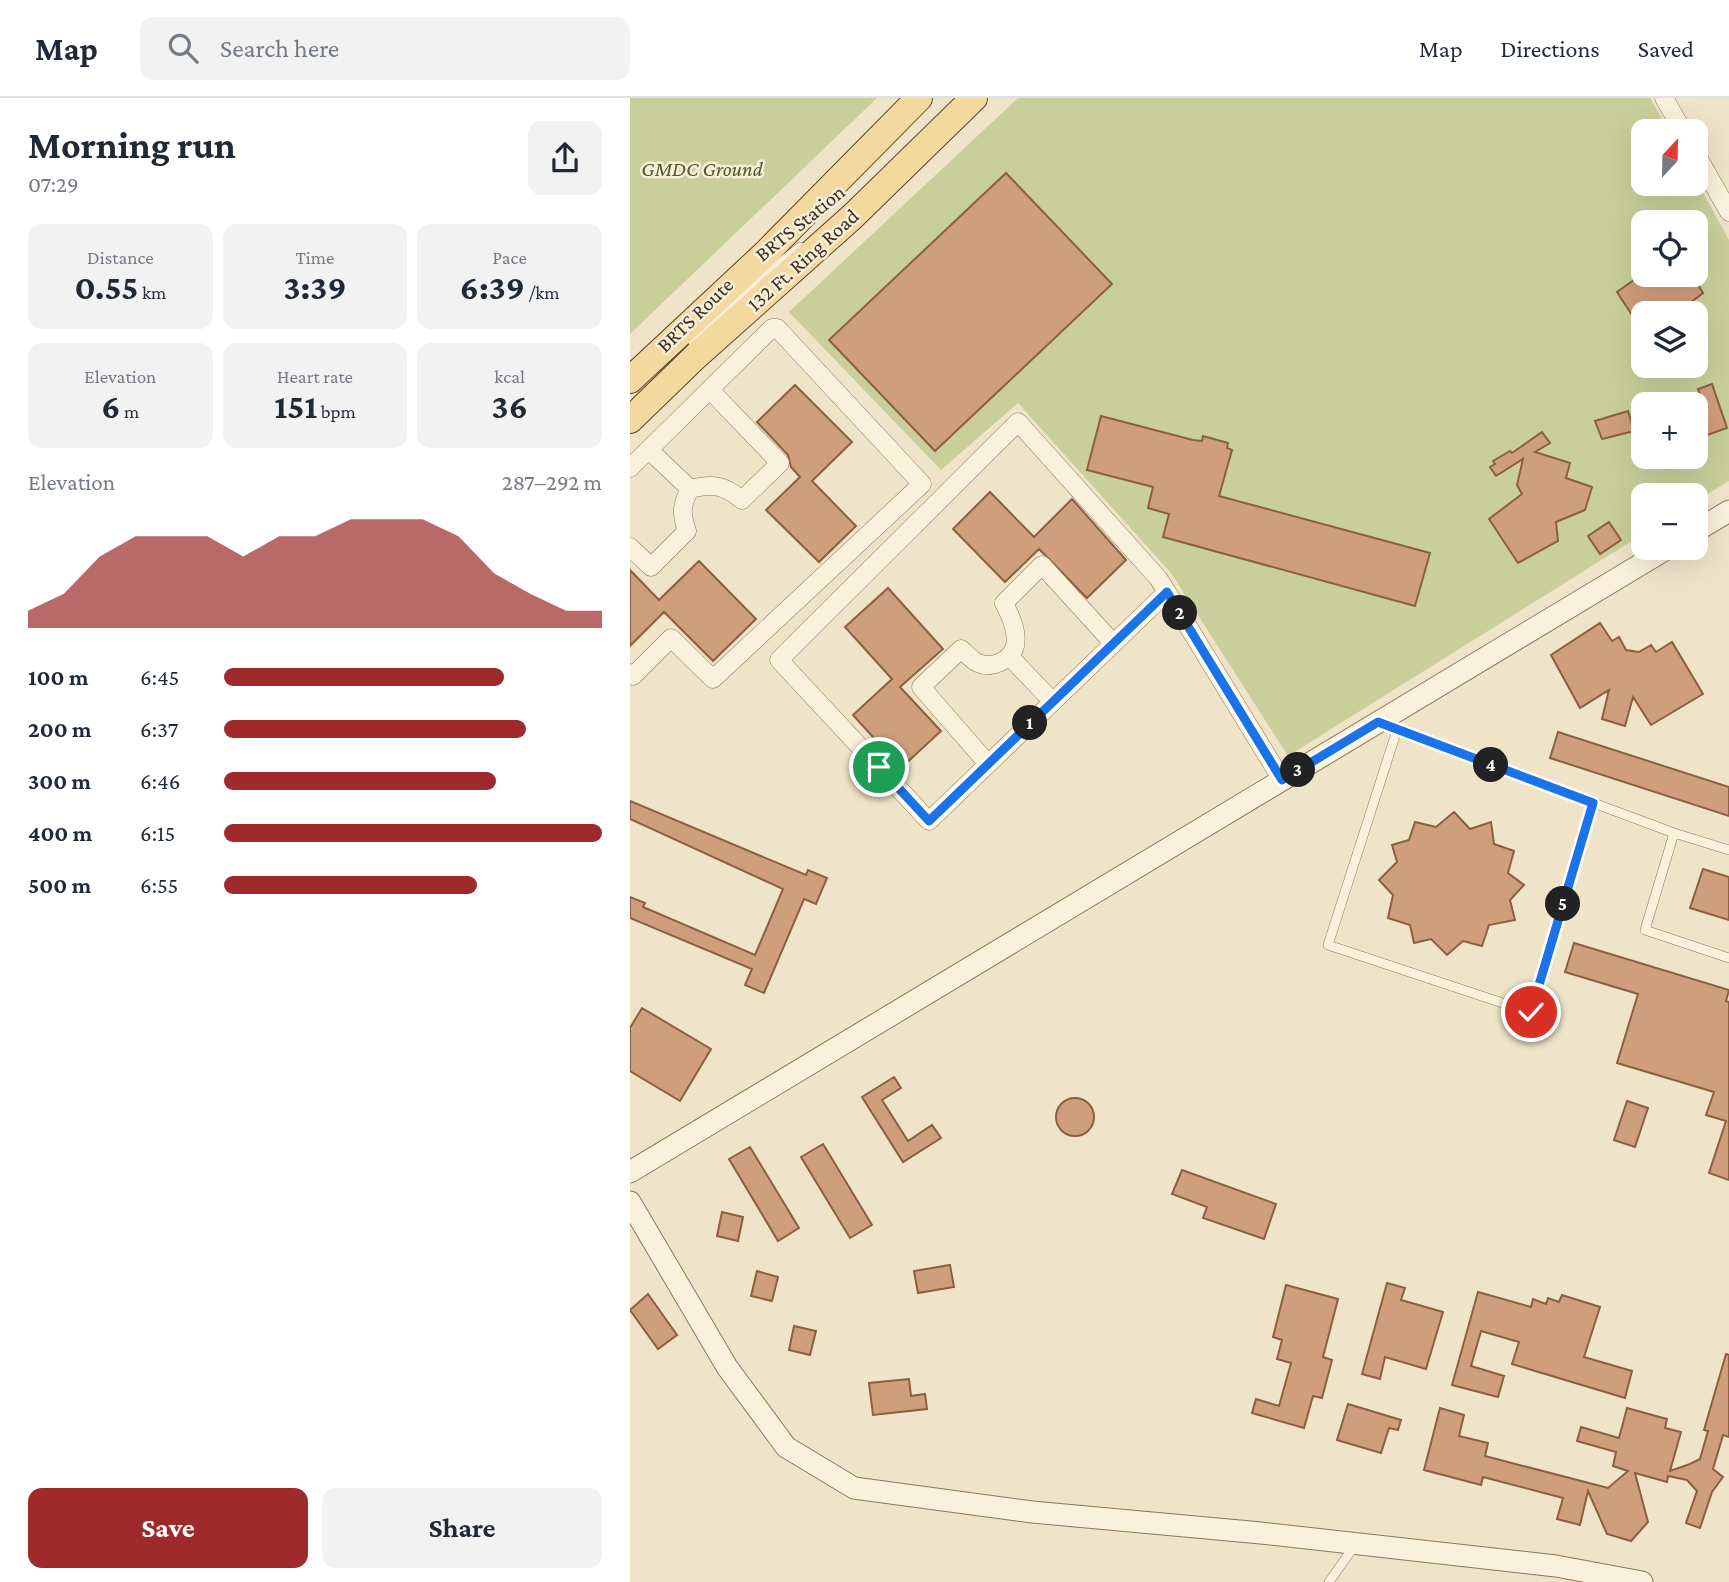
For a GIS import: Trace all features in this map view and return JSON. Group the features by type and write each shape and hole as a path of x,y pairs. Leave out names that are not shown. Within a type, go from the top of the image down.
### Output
{"main road":[{"name":"132 Ft. Ring Road","path":"630,420 695,357 852,218 974,98"},
{"name":"132 Ft. Ring Road","path":"630,380 766,253 924,99"}],"street":[{"path":"1664,98 1676,119"},
{"path":"1708,174 1729,212"},
{"path":"630,468 772,328 777,328 922,484 713,679 671,638 633,676 630,673"},
{"path":"630,547 651,567 687,531 681,516 683,501 690,489 713,484 730,490 743,500 779,463 711,391"},
{"path":"1167,592 929,821 779,660 1018,422 1158,579 1167,592 1282,780"},
{"path":"649,450 690,489"},
{"path":"1708,524 1729,511"},
{"path":"630,1172 1282,780 1387,726 1649,560"},
{"path":"988,764 921,687 961,649 977,663 995,665 1009,656 1015,646 1013,623 1004,603 1042,565 1113,643"},
{"path":"1009,656 1052,702"},
{"path":"630,1202 727,1367 786,1447 854,1488 1032,1512 1356,1543 1556,1566 1642,1582"}],"lane":[{"name":"BRTS Station","path":"819,231 852,205 959,98"},
{"name":"BRTS Station","path":"755,283 924,99"},
{"name":"BRTS Station","path":"755,283 808,240"},
{"name":"BRTS Route","path":"680,354 755,283"},
{"path":"1593,803 1531,1012 1328,945 1387,726 1674,833 1729,850"},
{"path":"1674,833 1645,930 1729,958"},
{"path":"1329,1582 1356,1543"}],"green space":[{"name":"GMDC Ground","path":"630,98 877,98 630,334"},
{"path":"1018,98 1650,98 1662,119 1631,119 1631,196 1705,196 1729,240 1729,481 1708,494 1708,483 1631,483 1631,542 1288,756 1171,573 1018,403 941,470 789,312"}],"building":[{"path":"1006,173 1112,284 935,451 829,340"},
{"path":"1631,282 1631,287 1699,287 1703,293 1693,301 1631,301 1631,314 1617,292"},
{"path":"1712,384 1727,428 1708,435 1708,392 1699,392 1698,389"},
{"path":"795,385 852,442 812,481 856,526 819,562 766,510 800,477 791,467 788,455 757,422"},
{"path":"1628,411 1631,432 1602,439 1595,421"},
{"path":"1101,416 1193,440 1202,441 1203,436 1228,443 1227,448 1232,450 1219,496 1430,553 1415,606 1163,537 1169,514 1148,508 1153,487 1087,470"},
{"path":"1542,432 1550,443 1535,452 1570,463 1566,478 1592,487 1585,510 1556,522 1558,541 1518,563 1489,519 1522,494 1517,485 1523,459 1496,476 1490,467 1495,464 1493,461 1510,451 1512,453"},
{"path":"990,492 1034,537 1072,499 1126,560 1087,598 1039,549 1005,582 953,529"},
{"path":"1609,522 1621,540 1600,554 1588,536"},
{"path":"699,561 756,619 713,661 664,612 630,646 630,570 659,600"},
{"path":"888,588 943,649 900,687 941,731 901,768 853,715 892,679 845,627"},
{"path":"1600,623 1612,641 1619,637 1626,650 1639,652 1651,645 1656,652 1672,642 1703,694 1651,725 1633,697 1625,726 1602,719 1609,690 1580,708 1551,655"},
{"path":"1558,732 1729,787 1729,816 1550,758"},
{"path":"630,801 806,875 808,870 827,878 816,904 804,899 764,993 745,985 752,969 630,918 630,897 645,903 643,907 755,955 783,889 630,819"},
{"path":"1454,812 1470,829 1491,822 1494,844 1514,851 1508,873 1524,885 1510,900 1515,920 1489,925 1482,946 1463,941 1447,955 1431,939 1414,943 1410,925 1388,918 1393,895 1379,880 1397,862 1392,845 1409,840 1415,822 1436,827"},
{"path":"1703,869 1729,877 1729,920 1690,908"},
{"path":"1574,943 1729,990 1726,1001 1729,1002 1729,1180 1709,1173 1726,1121 1706,1115 1714,1092 1617,1063 1638,994 1565,972"},
{"path":"642,1008 711,1049 680,1101 630,1071 630,1028"},
{"path":"894,1077 901,1088 882,1100 908,1141 932,1125 941,1138 903,1162 862,1097"},
{"path":"1075,1098 1089,1103 1094,1117 1089,1131 1075,1136 1061,1131 1056,1117 1061,1103"},
{"path":"1627,1101 1648,1108 1635,1147 1614,1140"},
{"path":"823,1144 872,1225 850,1238 801,1157"},
{"path":"750,1147 799,1228 778,1241 729,1159"},
{"path":"1182,1170 1276,1204 1264,1239 1203,1218 1207,1207 1172,1194"},
{"path":"722,1212 743,1217 738,1241 717,1236"},
{"path":"950,1265 954,1287 918,1293 914,1271"},
{"path":"757,1271 778,1277 772,1301 751,1296"},
{"path":"1387,1283 1405,1288 1401,1300 1443,1312 1426,1369 1385,1357 1380,1379 1362,1374"},
{"path":"1286,1285 1338,1299 1323,1357 1332,1360 1322,1398 1313,1396 1304,1428 1252,1413 1256,1399 1279,1406 1291,1363 1277,1359 1282,1340 1273,1337"},
{"path":"1478,1292 1531,1307 1533,1299 1546,1304 1548,1298 1559,1302 1562,1295 1600,1307 1584,1357 1632,1371 1625,1398 1512,1364 1519,1342 1481,1331 1471,1366 1504,1376 1498,1397 1452,1385"},
{"path":"648,1294 677,1335 658,1349 630,1310"},
{"path":"794,1326 816,1331 810,1355 789,1350"},
{"path":"1726,1354 1729,1355 1729,1437 1723,1435 1713,1469 1723,1477 1712,1492 1700,1528 1686,1523 1697,1491 1687,1480 1668,1476 1667,1482 1635,1473 1648,1522 1631,1541 1607,1534 1588,1491 1580,1525 1557,1519 1563,1498 1483,1477 1481,1485 1424,1470 1440,1408 1464,1415 1459,1436 1488,1443 1485,1456 1608,1488 1628,1471 1613,1466 1616,1452 1577,1441 1581,1427 1619,1438 1627,1408 1667,1419 1665,1428 1681,1432 1670,1471 1690,1464 1700,1459 1708,1431 1704,1430"},
{"path":"909,1379 911,1396 925,1394 927,1409 873,1415 869,1383"},
{"path":"1348,1404 1401,1420 1398,1430 1389,1428 1381,1453 1337,1440"}],"route":[{"path":"879,767 929,821 1167,592 1282,780 1378,722 1593,803 1531,1012"}]}
